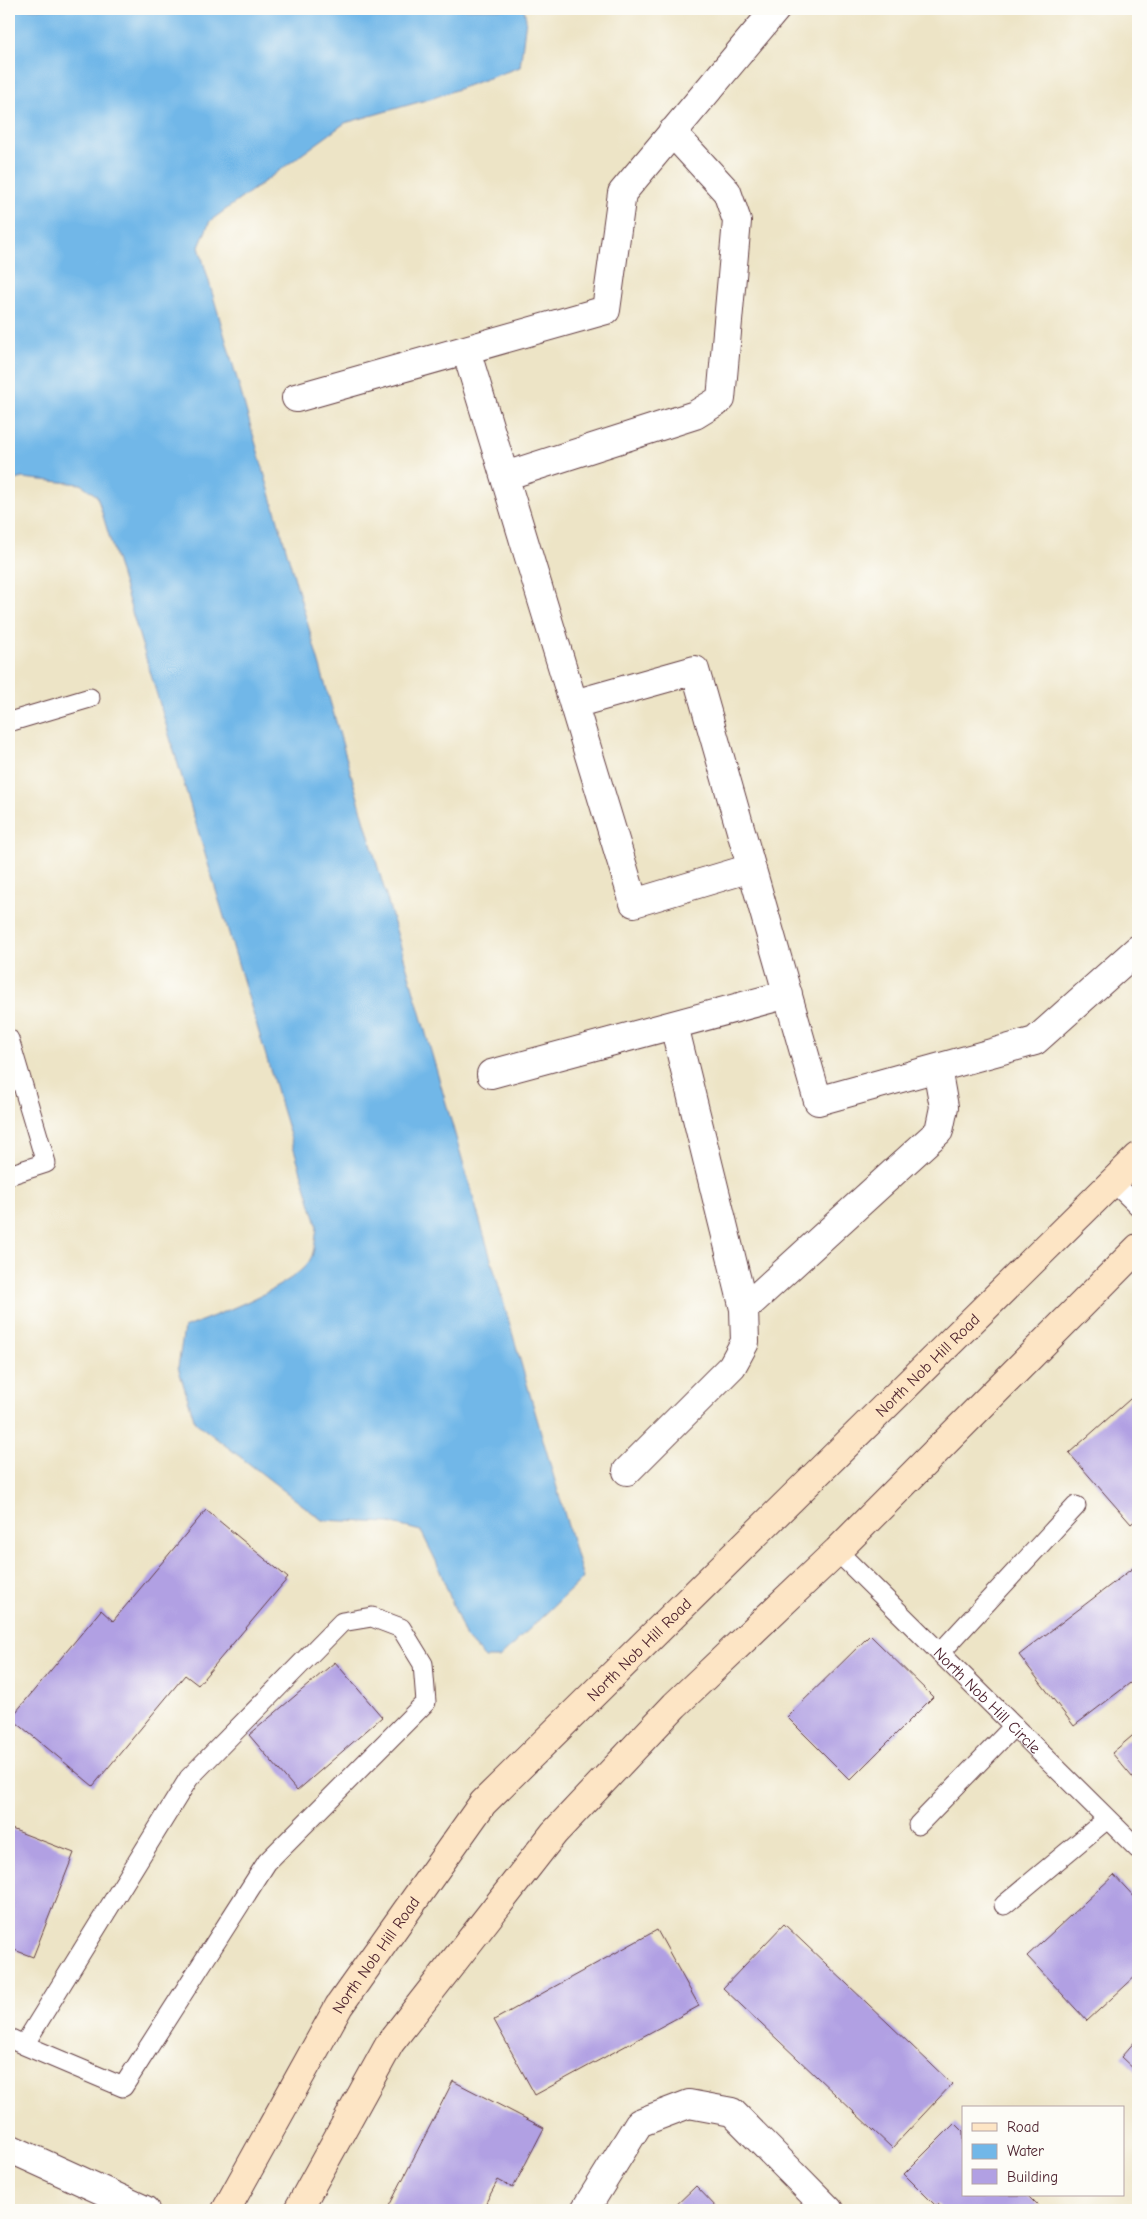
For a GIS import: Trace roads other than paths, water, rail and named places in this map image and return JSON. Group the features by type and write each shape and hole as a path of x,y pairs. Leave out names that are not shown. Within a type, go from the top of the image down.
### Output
{"main road":[{"name":"North Nob Hill Road","path":"226,2210 339,2006 483,1803 1138,1157"},
{"path":"298,2210 390,2043 554,1834 675,1705 837,1551 1138,1248"}],"street":[{"path":"296,398 606,310 622,193 776,9"},
{"path":"505,476 695,416 721,398 736,222 727,192 672,132"},
{"path":"466,350 634,903 751,868"},
{"path":"574,704 695,670 818,1101 1034,1041 1138,949"},
{"path":"492,1074 788,994"},
{"path":"627,1471 732,1366 745,1342 744,1309 674,1025"},
{"path":"744,1309 938,1131 944,1107 937,1068"},
{"path":"585,2210 639,2123 689,2104 732,2112 830,2210"},
{"path":"9,2148 145,2210"}],"lane":[{"path":"9,722 90,698"},
{"path":"9,1174 46,1163 10,1049"},
{"path":"1113,1182 1138,1206"},
{"path":"940,1653 1076,1506"},
{"name":"North Nob Hill Circle","path":"837,1551 1138,1849"},
{"path":"372,1617 401,1628 423,1664 426,1702 267,1862 123,2087 16,2042 189,1778 342,1622 372,1617"},
{"path":"918,1825 1014,1726"},
{"path":"1004,1905 1107,1818"}],"water":[{"path":"9,9 524,9 526,19 520,67 433,98 345,123 210,221 199,247 583,1578 499,1658 485,1658 466,1638 436,1561 421,1531 389,1523 322,1520 195,1422 178,1367 184,1328 234,1308 291,1278 304,1267 312,1256 317,1225 97,496 81,484 22,478 9,482"}]}
